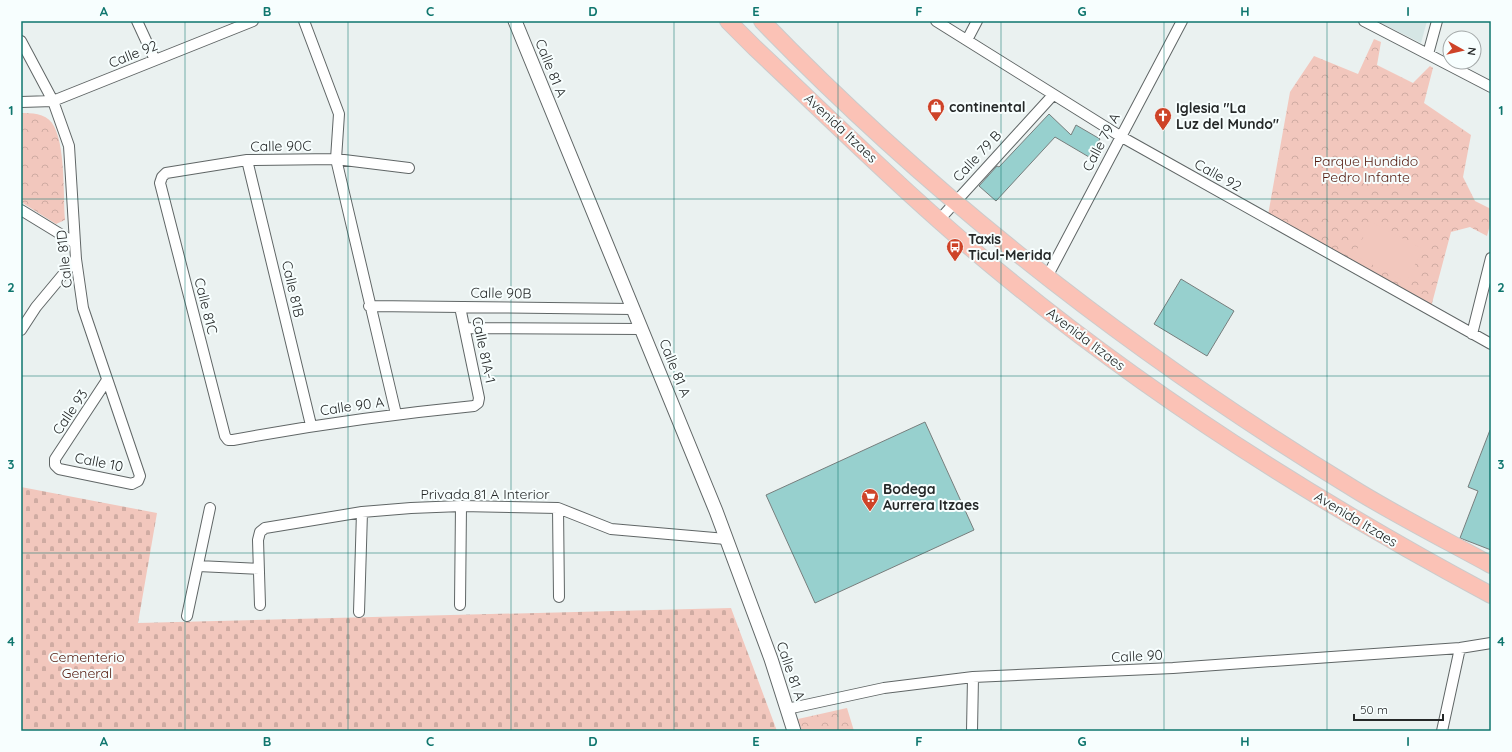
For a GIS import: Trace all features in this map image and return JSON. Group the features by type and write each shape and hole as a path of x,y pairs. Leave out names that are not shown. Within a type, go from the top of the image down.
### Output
{"main road":[{"name":"Avenida Itzaes","path":"728,21 754,48 939,220 1007,278 1076,332 1218,434 1423,558 1491,595"},
{"name":"Avenida Itzaes","path":"767,26 842,99 954,202 1092,312 1270,436 1361,493 1491,565"},
{"path":"754,48 767,26"},
{"path":"1076,332 1092,312"},
{"path":"1256,458 1270,436"}],"street":[{"path":"137,21 155,60"},
{"name":"Calle 92","path":"21,102 53,101 253,21"},
{"path":"304,21 339,114 336,159 369,306 396,414"},
{"name":"Calle 81 A","path":"515,21 716,511 771,659 794,731"},
{"name":"Calle 92","path":"936,21 1120,136 1491,344"},
{"path":"967,40 977,21"},
{"name":"Calle 79 A","path":"1047,277 1182,21"},
{"path":"1364,21 1491,87"},
{"path":"1428,54 1437,21"},
{"name":"Calle 81D","path":"21,41 53,101 69,146 76,259 83,308 140,476"},
{"name":"Calle 79 B","path":"939,220 1053,95"},
{"name":"Calle 90C","path":"160,183 166,172 247,160 336,159 409,168"},
{"name":"Calle 81B","path":"247,160 311,425"},
{"name":"Calle 81C","path":"160,183 225,436"},
{"path":"21,210 75,244"},
{"path":"1472,334 1491,258"},
{"path":"21,330 36,307 76,259"},
{"name":"Calle 90B","path":"369,306 632,309"},
{"name":"Calle 81A-1","path":"460,307 480,398"},
{"path":"465,328 641,329"},
{"name":"Calle 93","path":"55,459 107,380"},
{"name":"Calle 90 A","path":"225,436 233,440 311,425 474,406 478,403 480,398"},
{"name":"Calle 10","path":"55,459 55,465 59,469 132,484 138,481 140,476"},
{"path":"460,605 461,506"},
{"name":"Privada 81 A Interior","path":"259,569 258,540 260,532 265,528 362,512 411,508 461,506 558,508 611,529 726,539"},
{"path":"187,616 210,508"},
{"path":"558,508 559,597"},
{"path":"359,612 362,512"},
{"path":"198,566 259,569 260,605"},
{"name":"Calle 90","path":"787,709 884,688 973,677 1173,668 1460,648 1491,644"},
{"path":"1442,731 1460,648"},
{"path":"972,731 973,677"}],"shaded area":[{"path":"1377,21 1427,21 1421,43"}],"green space":[{"name":"Parque Hundido Pedro Infante","path":"1374,39 1381,42 1377,65 1413,83 1430,66 1433,68 1424,103 1471,135 1463,177 1475,201 1491,209 1491,221 1487,236 1470,227 1451,232 1431,307 1268,215 1290,92 1314,56 1358,74"},
{"path":"21,113 38,114 46,117 52,123 60,143 63,170 65,220 56,224 21,202"},
{"path":"1371,222 1423,249 1406,282 1354,255"},
{"name":"Cementerio General","path":"21,487 157,513 138,623 731,608 777,731 21,731"},
{"path":"847,708 854,731 802,731 798,719"}],"building":[{"path":"1049,114 1071,135 1076,125 1100,139 1089,157 1055,137 996,201 979,186"},
{"path":"1181,279 1234,311 1207,356 1154,324"},
{"name":"Bodega Aurrera Itzaes","path":"925,422 974,530 815,603 766,495"},
{"path":"1490,430 1491,550 1460,538 1478,491 1468,487"}],"place":[{"name":"continental","path":"936,122"},
{"name":"Iglesia \"La Luz del Mundo\"","path":"1163,131"},
{"name":"Taxis Ticul-Merida","path":"955,262"},
{"name":"Bodega Aurrera Itzaes","path":"870,512"}]}
